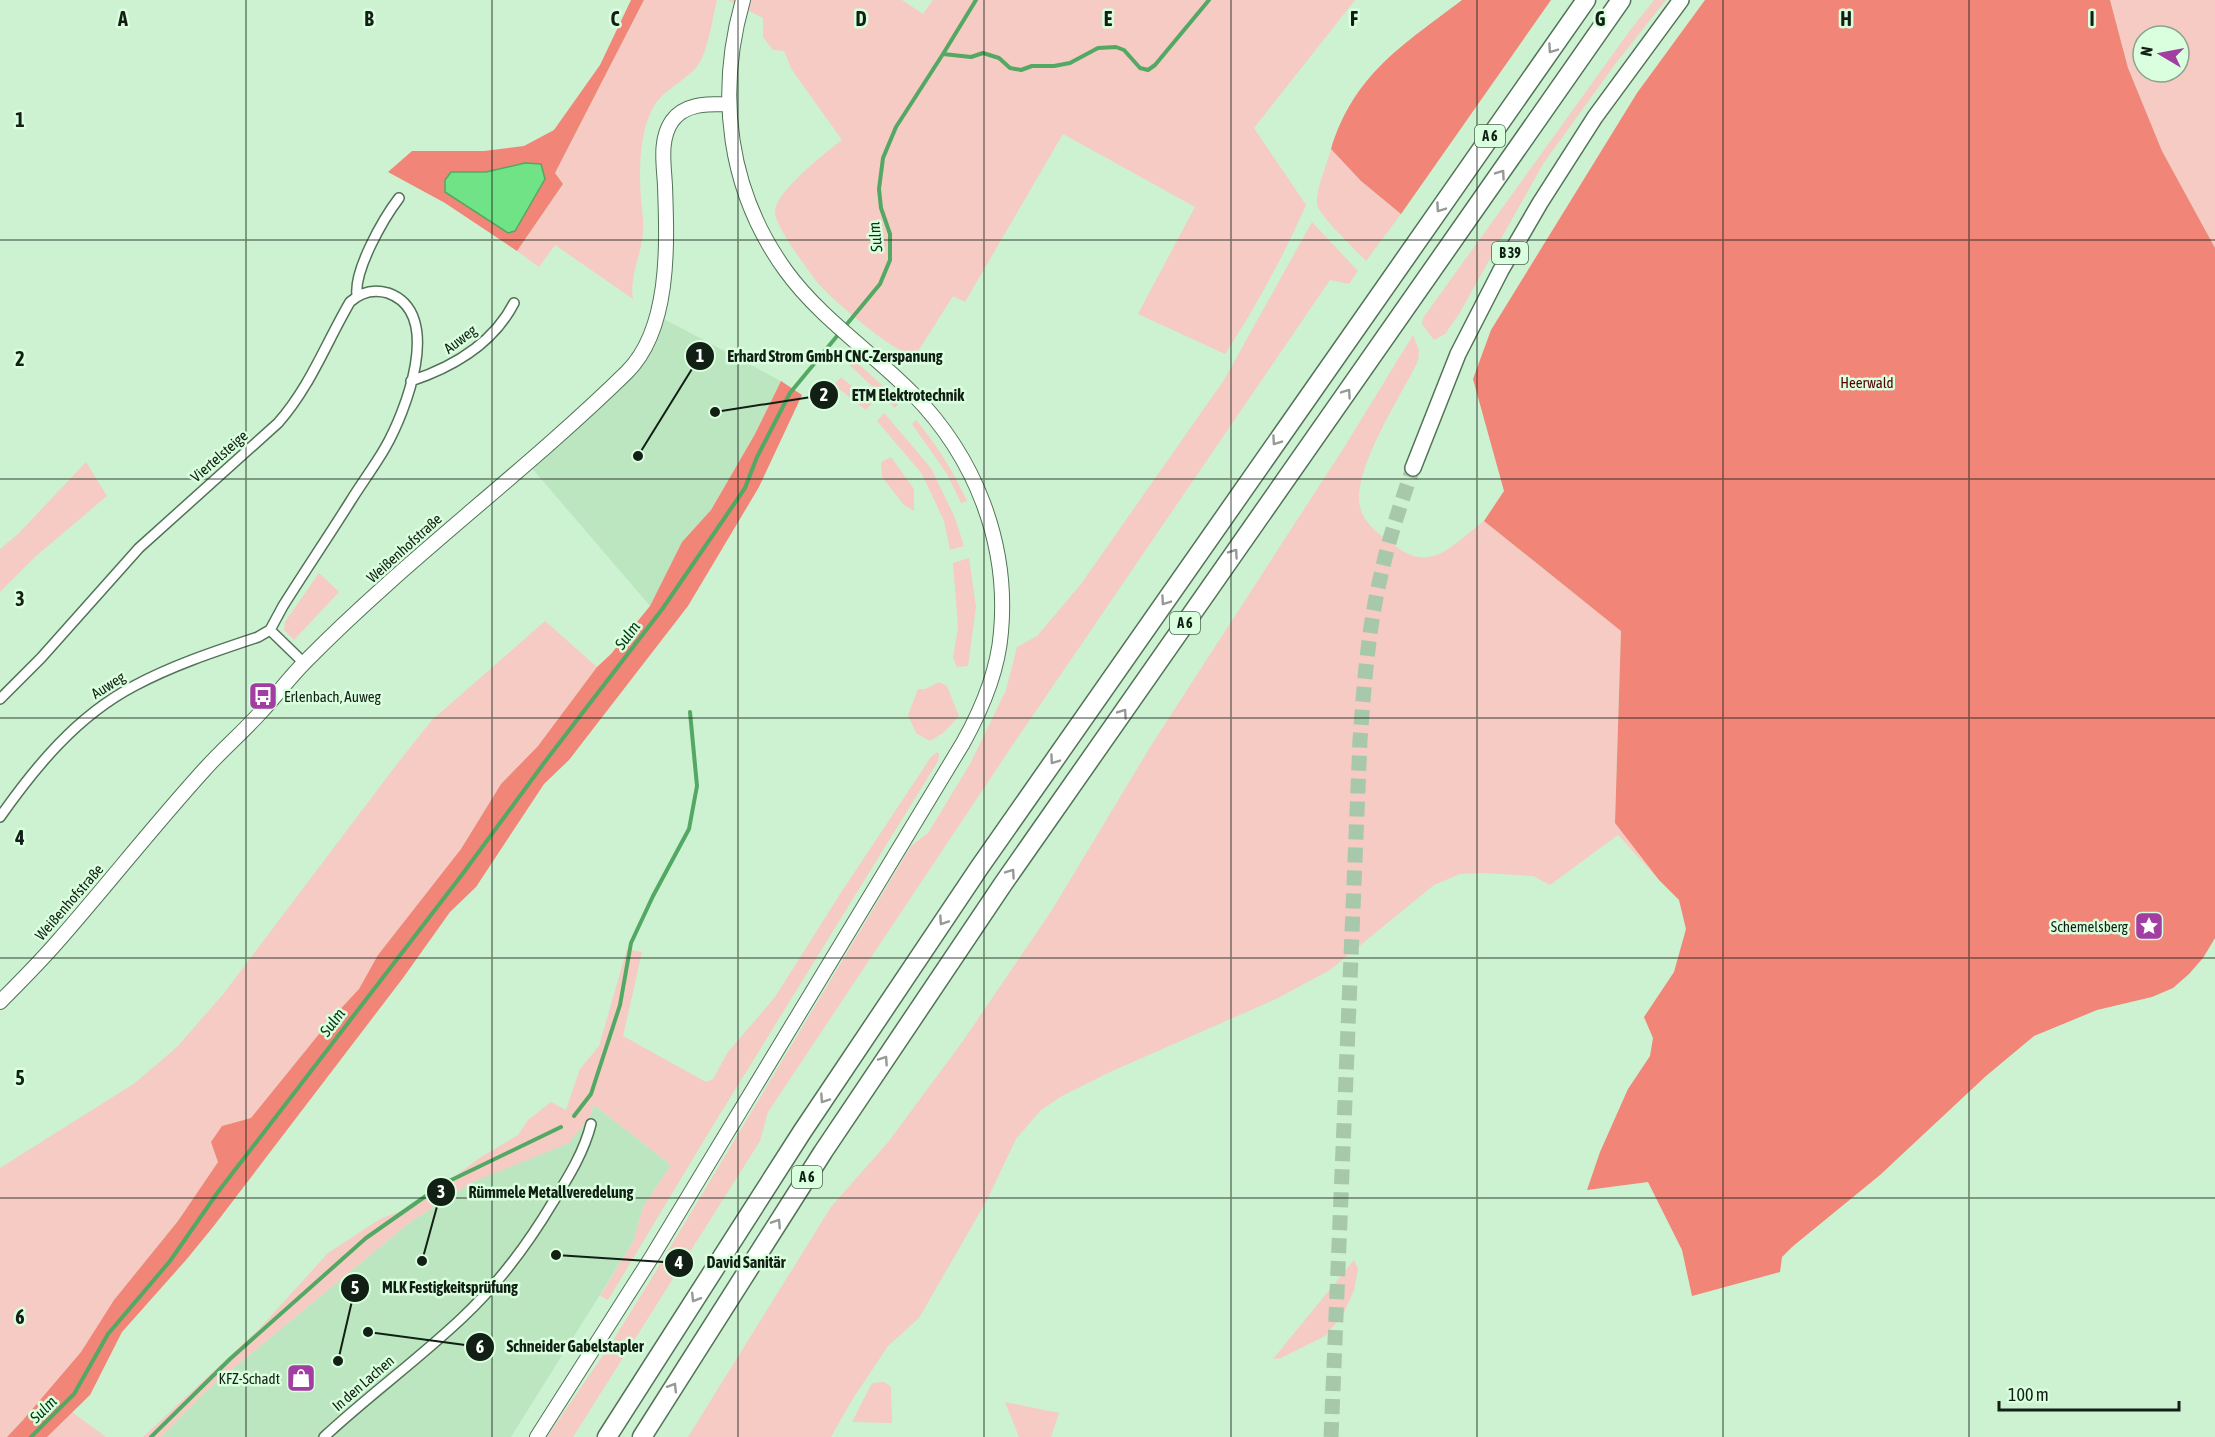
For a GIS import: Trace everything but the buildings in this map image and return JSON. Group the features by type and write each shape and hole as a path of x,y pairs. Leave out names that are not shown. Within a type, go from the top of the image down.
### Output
{"highway":[{"name":"A 6","path":"607,1437 783,1160 891,998 1019,811 1586,0"},
{"path":"1607,21 1621,0"},
{"name":"A 6","path":"642,1437 805,1179 1003,884 1607,21 1626,0"}],"main road":[{"name":"B 39","path":"1413,468 1458,354 1501,270 1540,203 1595,117 1681,0"}],"street":[{"path":"537,1437 653,1255 958,752 976,719 994,669 1001,634 1001,579 989,519 968,467 934,418 913,394 832,320 787,272 761,232 741,183 731,136 728,104 733,47 743,0"},
{"name":"Weißenhofstraße","path":"0,1002 56,943 205,769 261,713 304,663 368,602 540,452 635,363 651,332 667,258 663,145 666,130 680,112 691,107 728,104"},
{"name":"Viertelsteige","path":"0,699 41,658 140,548 278,423 294,405 308,383 344,312 357,296 356,288 361,270 385,217 399,198"},
{"name":"Auweg","path":"0,817 55,746 104,705 133,686 174,667 258,637 270,630 385,447 411,381 418,344 417,329 409,308 400,300 380,291 357,296"},
{"name":"Auweg","path":"411,381 439,372 463,359 488,338 507,316 514,303"},
{"path":"270,630 304,663"},
{"name":"In den Lachen","path":"324,1437 462,1318 502,1276 529,1240 570,1174 586,1143 591,1124"}],"shaded area":[{"path":"644,0 717,0 706,46 699,63 690,74 658,100 645,127 640,164 643,232 634,273 633,299 555,245 539,267 517,251 563,184 555,173"},
{"path":"728,0 902,0 923,14 933,0 1355,0 1254,128 1306,205 1248,318 1225,354 1138,314 1195,207 1063,134 965,302 953,296 915,356 893,346 879,336 824,290 780,227 775,212 777,203 802,173 842,140 792,70 784,51 773,50 763,37 763,18"},
{"path":"1654,0 1666,0 1616,63 1543,164 1459,314 1445,334 1434,340 1422,324 1423,318"},
{"path":"2110,0 2215,0 2215,248 2162,151 2135,84 2191,84 2191,24 2131,24 2131,75"},
{"path":"1331,149 1361,181 1401,214 1366,261 1331,225 1317,204 1320,184"},
{"path":"525,163 541,164 545,179 515,231 508,233 445,192 445,180 451,172 486,172"},
{"path":"1312,222 1358,271 1349,284 1330,280 1012,746 768,1112 760,1141 573,1437 547,1437 612,1342 653,1276 911,846 928,833 970,764 1006,690 1017,647 1037,636 1081,584 1224,380"},
{"path":"664,319 781,381 755,434 711,510 682,542 650,606 530,466 639,364"},
{"path":"1413,335 1419,350 1418,361 1368,458 1362,479 1359,498 1364,518 1371,527 1407,554 1419,557 1431,557 1452,547 1484,521 1621,631 1615,823 1659,880 1618,835 1550,885 1533,876 1460,874 1434,885 1330,970 1276,999 1110,1072 1062,1096 1041,1110 1016,1139 987,1200 919,1318 888,1346 852,1400 831,1437 688,1437 831,1207 889,1141 963,1041 1052,910 1152,744 1345,446"},
{"path":"847,353 900,402 895,408 840,356"},
{"path":"841,377 872,403 866,410 834,385"},
{"path":"884,413 931,468 955,518 964,546 950,550 944,521 922,474 877,421"},
{"path":"916,420 944,459 967,501 961,503 947,474 912,424"},
{"path":"891,457 914,489 914,511 904,505 882,477 881,462"},
{"path":"86,462 107,496 36,556 0,592 0,549 18,534"},
{"path":"969,558 976,607 968,666 957,667 953,658 958,627 953,563"},
{"path":"319,573 339,592 294,640 284,630 285,622"},
{"path":"545,621 597,667 538,746 501,784 461,849 378,955 359,989 332,1018 251,1118 222,1126 218,1162 178,1221 114,1300 81,1352 7,1437 0,1437 0,1168 135,1083 178,1046 224,993 432,720"},
{"path":"939,682 947,686 959,716 943,733 930,741 916,733 908,715 918,689 925,689"},
{"path":"937,752 938,761 608,1300 600,1296 633,1242 643,1207 671,1165 594,1105 589,1118 569,1143 473,1182 409,1223 206,1391 161,1437 143,1437 259,1329 328,1253 380,1219 417,1205 478,1159 518,1135 528,1120 551,1102 566,1110 580,1069 599,1046 627,949 642,952 623,1036 706,1082 713,1079 728,1052 775,997 842,891 931,757"},
{"path":"594,1105 671,1165 643,1207 633,1242 511,1437 161,1437 206,1391 409,1223 473,1182 589,1118"},
{"path":"1354,1260 1358,1269 1354,1290 1343,1315 1325,1336 1281,1358 1273,1359"},
{"path":"884,1382 891,1387 892,1423 852,1422 872,1383"},
{"path":"1005,1402 1059,1413 1051,1437 1019,1437"},
{"path":"72,1412 106,1437 47,1437"}],"green space":[{"path":"631,0 644,0 555,173 563,184 517,251 445,203 388,172 412,151 484,151 524,146 554,130 600,65"},
{"path":"1462,0 1551,0 1401,214 1361,181 1331,149 1353,100 1367,81 1401,47"},
{"name":"Heerwald","path":"1705,0 2110,0 2131,75 2131,84 2135,84 2162,151 2215,248 2215,938 2203,958 2173,988 2152,997 2097,1010 2034,1036 1986,1076 1880,1175 1792,1247 1782,1257 1780,1272 1692,1296 1682,1250 1648,1182 1587,1190 1600,1152 1628,1089 1650,1056 1653,1038 1644,1017 1674,972 1686,929 1679,900 1659,880 1615,823 1621,631 1484,521 1504,491 1473,379 1491,330 1637,93"},
{"path":"781,381 802,395 759,487 688,606 569,760 544,784 476,887 450,912 403,978 213,1227 122,1332 90,1395 47,1437 7,1437 81,1352 114,1300 178,1221 218,1162 211,1142 222,1126 251,1118 332,1018 359,989 378,955 461,849 501,784 538,746 597,667 611,654 650,606 682,542 711,510 755,434"}],"waterway":[{"path":"943,54 976,0"},
{"name":"Sulm","path":"31,1437 74,1394 108,1334 170,1261 218,1192 663,608 745,488 757,457 790,393 880,284 890,260 890,234 881,208 879,189 883,158 896,127 943,54 971,57 983,53 999,58 1010,68 1021,70 1032,66 1070,63 1098,48 1116,47 1124,50 1140,68 1148,70 1155,65 1209,0"},
{"path":"574,1116 591,1094 620,1005 631,943 689,829 697,786 690,712"},
{"path":"151,1437 230,1359 366,1238 443,1184 561,1127"}],"tunnel":[{"path":"1331,1437 1363,699 1370,636 1384,561 1413,468"}],"place":[{"name":"ETM Elektrotechnik","path":"715,412"},
{"name":"Erhard Strom GmbH CNC-Zerspanung","path":"638,456"},
{"name":"Erlenbach, Auweg","path":"263,696"},
{"name":"Schemelsberg","path":"2149,926"},
{"name":"David Sanitär","path":"556,1255"},
{"name":"Rümmele Metallveredelung","path":"422,1261"},
{"name":"Schneider Gabelstapler","path":"368,1332"},
{"name":"MLK Festigkeitsprüfung","path":"338,1361"},
{"name":"KFZ-Schadt","path":"301,1378"}]}
